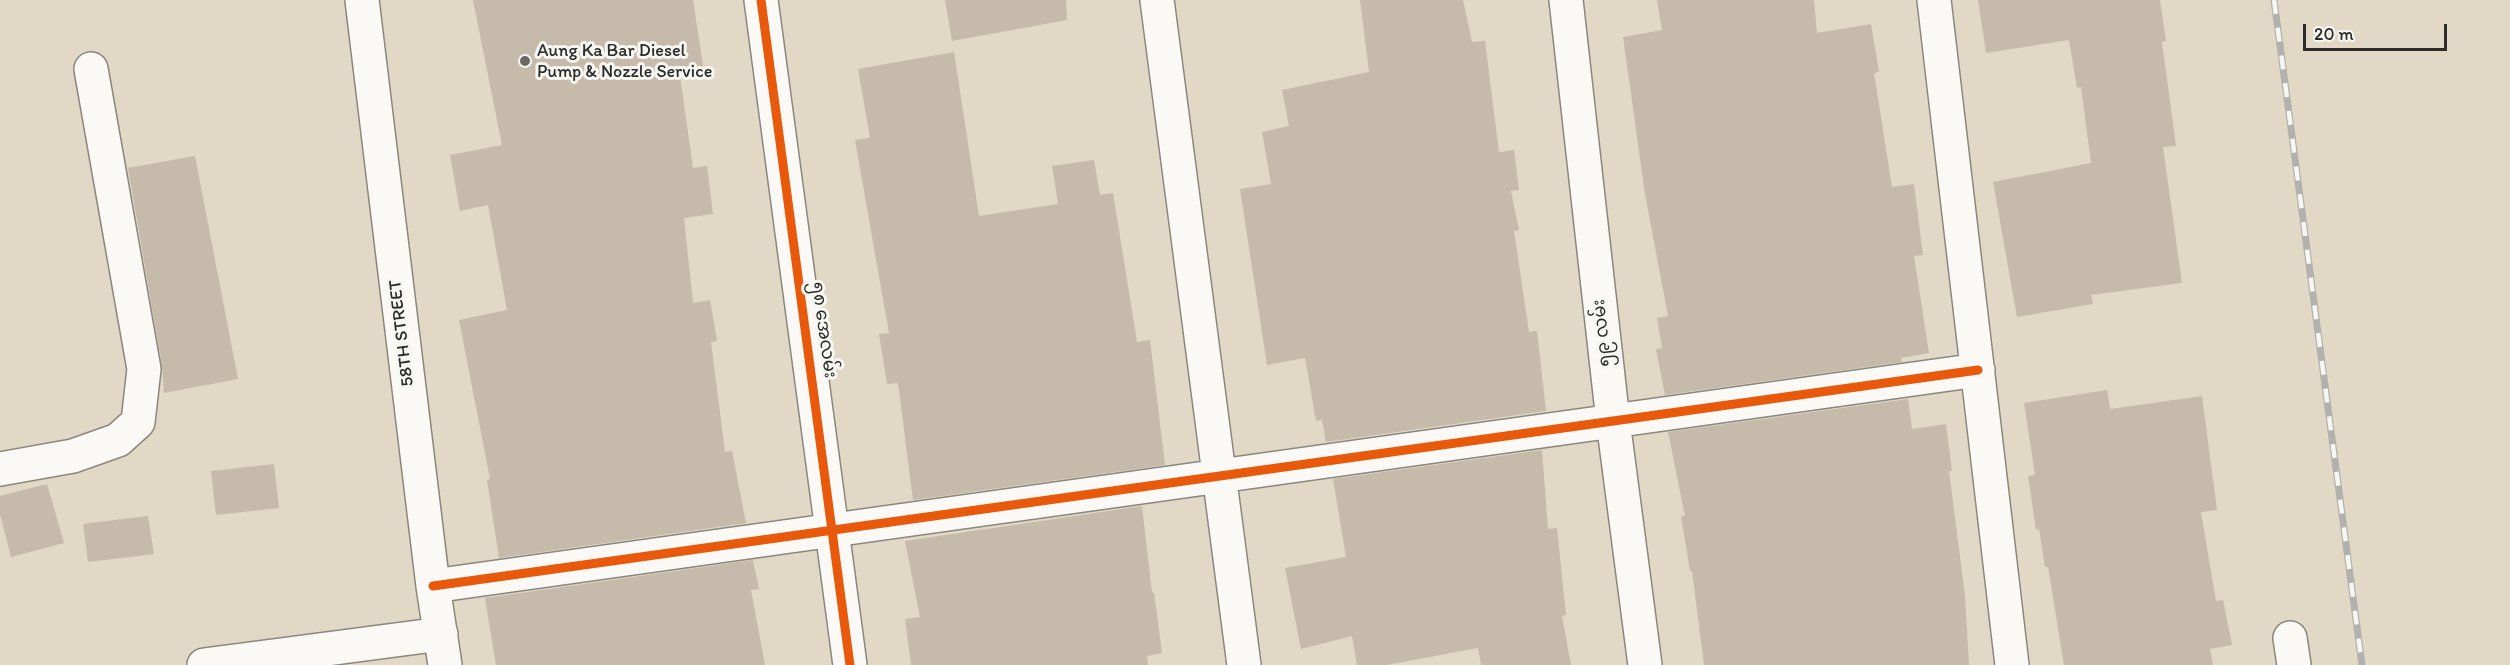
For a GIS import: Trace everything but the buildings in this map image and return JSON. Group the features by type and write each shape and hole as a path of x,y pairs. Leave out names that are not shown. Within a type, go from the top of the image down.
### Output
{"street":[{"name":"58TH STREET","path":"362,0 433,586 443,649"},
{"name":"၅၈ အေလမ်း","path":"761,0 834,530 850,665"},
{"path":"1157,0 1244,665"},
{"name":"၅၉ လမ်း","path":"1566,0 1613,421 1645,665"},
{"path":"1934,0 2012,665"},
{"path":"0,469 73,456 118,440 138,422 144,369 91,69"},
{"path":"433,586 1978,370"},
{"path":"204,665 443,649"}],"railway":[{"path":"2274,0 2362,665"}],"cycle path":[{"path":"761,0 850,665"},
{"path":"433,586 1978,370"}],"place":[{"name":"Aung Ka Bar Diesel Pump & Nozzle Service","path":"525,61"}]}
